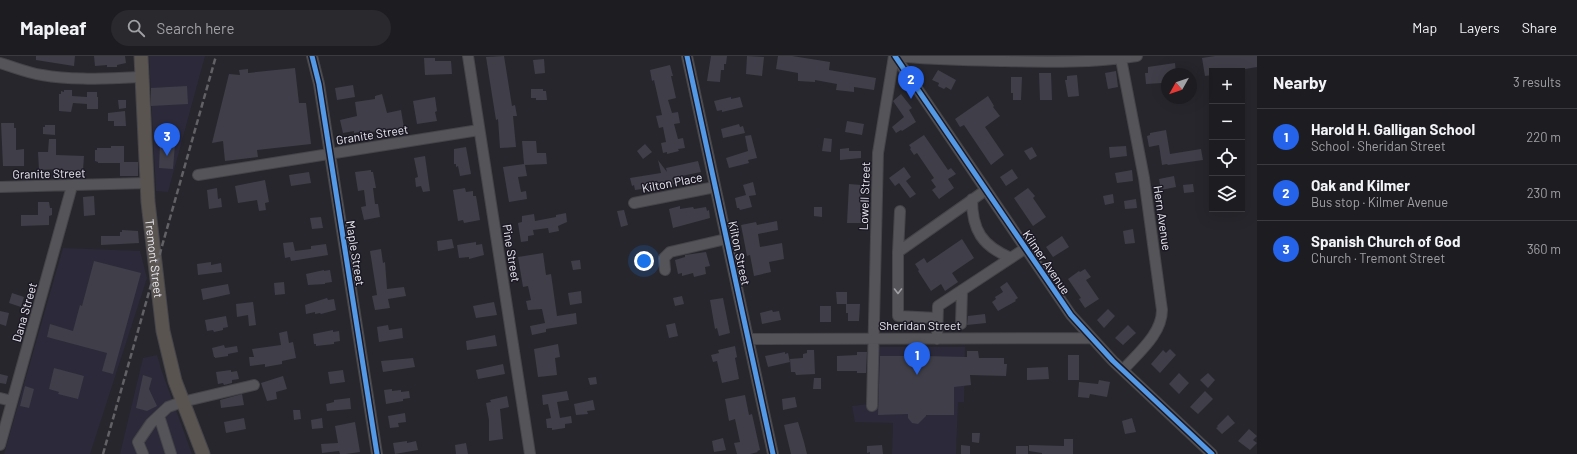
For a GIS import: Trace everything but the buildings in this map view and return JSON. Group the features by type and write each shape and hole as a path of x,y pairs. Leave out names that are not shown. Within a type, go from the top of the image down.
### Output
{"main road":[{"name":"Tremont Street","path":"141,56 147,182 163,331 171,367 182,402 203,454"}],"street":[{"name":"Maple Street","path":"312,56 319,84 377,454"},
{"name":"Pine Street","path":"468,56 530,454"},
{"name":"Kilton Street","path":"687,56 773,454"},
{"path":"896,56 943,60 1050,62 1087,62 1137,56"},
{"name":"Kilmer Avenue","path":"896,56 1071,315 1091,338 1123,370 1212,454"},
{"name":"Lowell Street","path":"872,406 878,153 896,56"},
{"name":"Hern Avenue","path":"1121,59 1144,178 1162,310 1162,318 1156,332 1123,370"},
{"path":"0,63 41,75 56,77 83,78 142,76"},
{"name":"Granite Street","path":"198,175 479,130"},
{"name":"Granite Street","path":"0,187 72,186 147,182"},
{"name":"Dana Street","path":"0,445 72,186"},
{"name":"Kilton Place","path":"634,203 715,187"},
{"path":"898,252 972,198 986,190"},
{"path":"972,198 972,213 976,228 985,242 997,252 1012,258"},
{"path":"900,211 898,252 898,316 937,318"},
{"path":"665,270 664,258 670,252 726,239"},
{"path":"936,338 938,306 1026,248"},
{"path":"961,324 962,290"},
{"name":"Sheridan Street","path":"748,339 1091,338"},
{"path":"143,454 138,442 151,423 168,407 182,402 254,385"},
{"path":"0,398 12,401"},
{"path":"159,416 171,454"}],"shaded area":[{"path":"149,56 205,56 168,192 156,191"},
{"path":"63,248 140,251 147,278 90,454 4,454"},
{"path":"871,347 965,347 964,402 958,402 956,454 892,454 893,423 855,422 852,406 869,404"},
{"path":"157,355 192,454 120,454 143,358"}],"railway":[{"path":"103,454 216,56"}],"cycle path":[{"path":"312,56 319,84 377,454"},
{"path":"687,56 773,454"},
{"path":"895,56 1071,315 1113,361 1212,454"}],"place":[{"name":"Oak and Kilmer","path":"911,99"},
{"name":"Spanish Church of God","path":"167,156"},
{"name":"Harold H. Galligan School","path":"917,375"}]}
